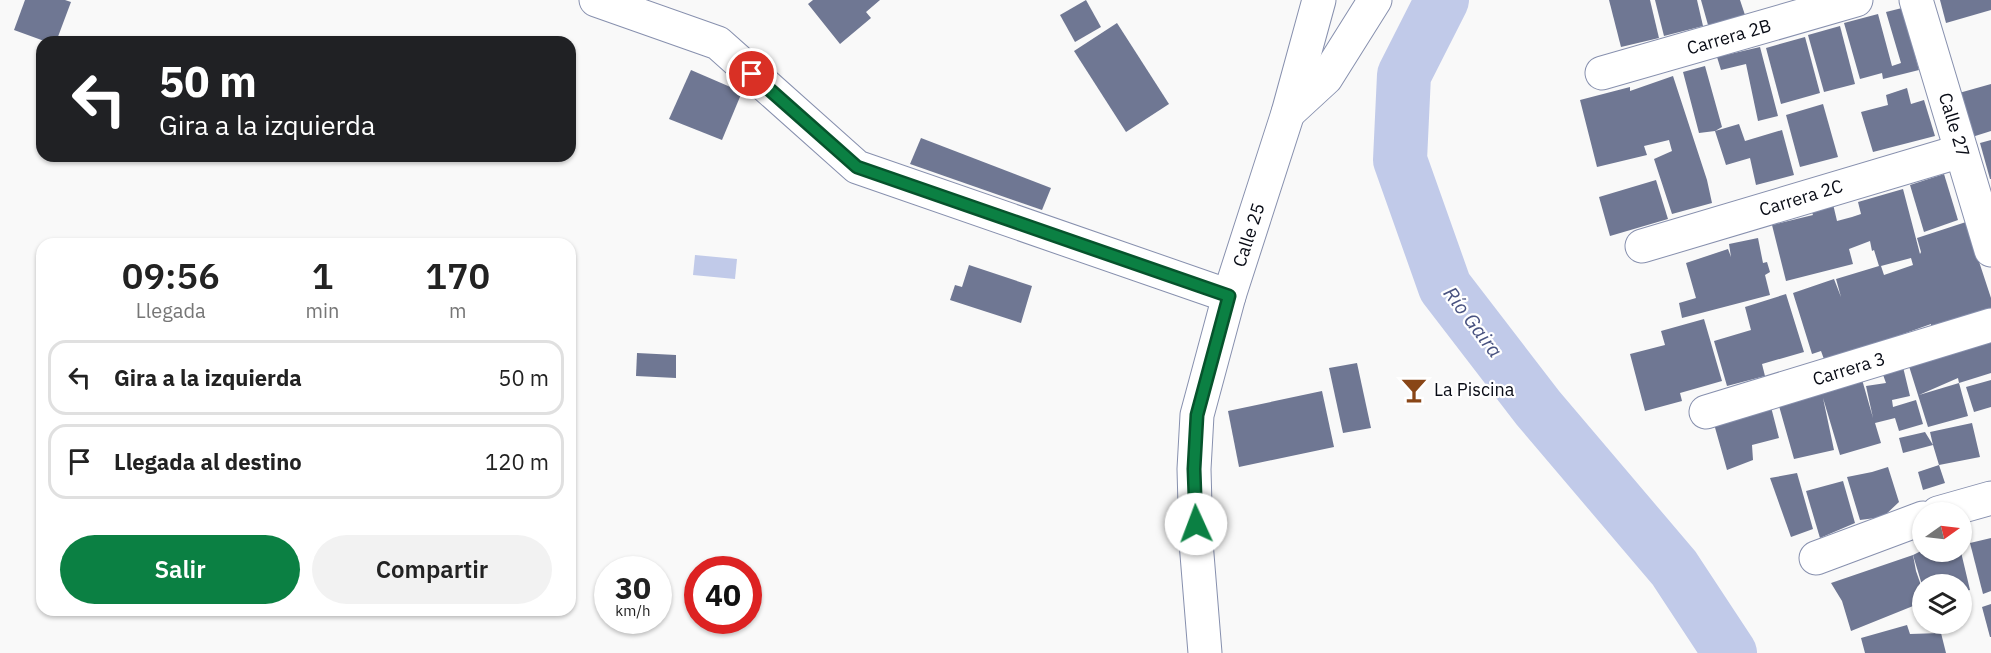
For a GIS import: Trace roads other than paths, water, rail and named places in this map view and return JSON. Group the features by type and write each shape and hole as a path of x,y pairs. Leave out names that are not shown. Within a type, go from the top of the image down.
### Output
{"street":[{"path":"596,0 718,43 857,167 1229,296"},
{"name":"Calle 25","path":"1205,653 1196,543 1194,469 1197,415 1229,296 1288,113 1319,0"},
{"path":"1288,113 1326,78 1375,0"},
{"name":"Carrera 2B","path":"1602,73 1856,0"},
{"name":"Calle 27","path":"1916,0 1991,250"},
{"name":"Carrera 2C","path":"1642,246 1961,151"},
{"name":"Carrera 3","path":"1706,412 1991,325"},
{"path":"1972,503 1991,498"},
{"path":"1816,558 1912,522"}],"water":[{"path":"695,255 737,259 735,279 693,275"}],"waterway":[{"name":"Río Gaira","path":"1442,0 1404,75 1400,160 1445,287 1538,408 1674,568 1730,653"}],"place":[{"name":"La Piscina","path":"1414,390"}]}
